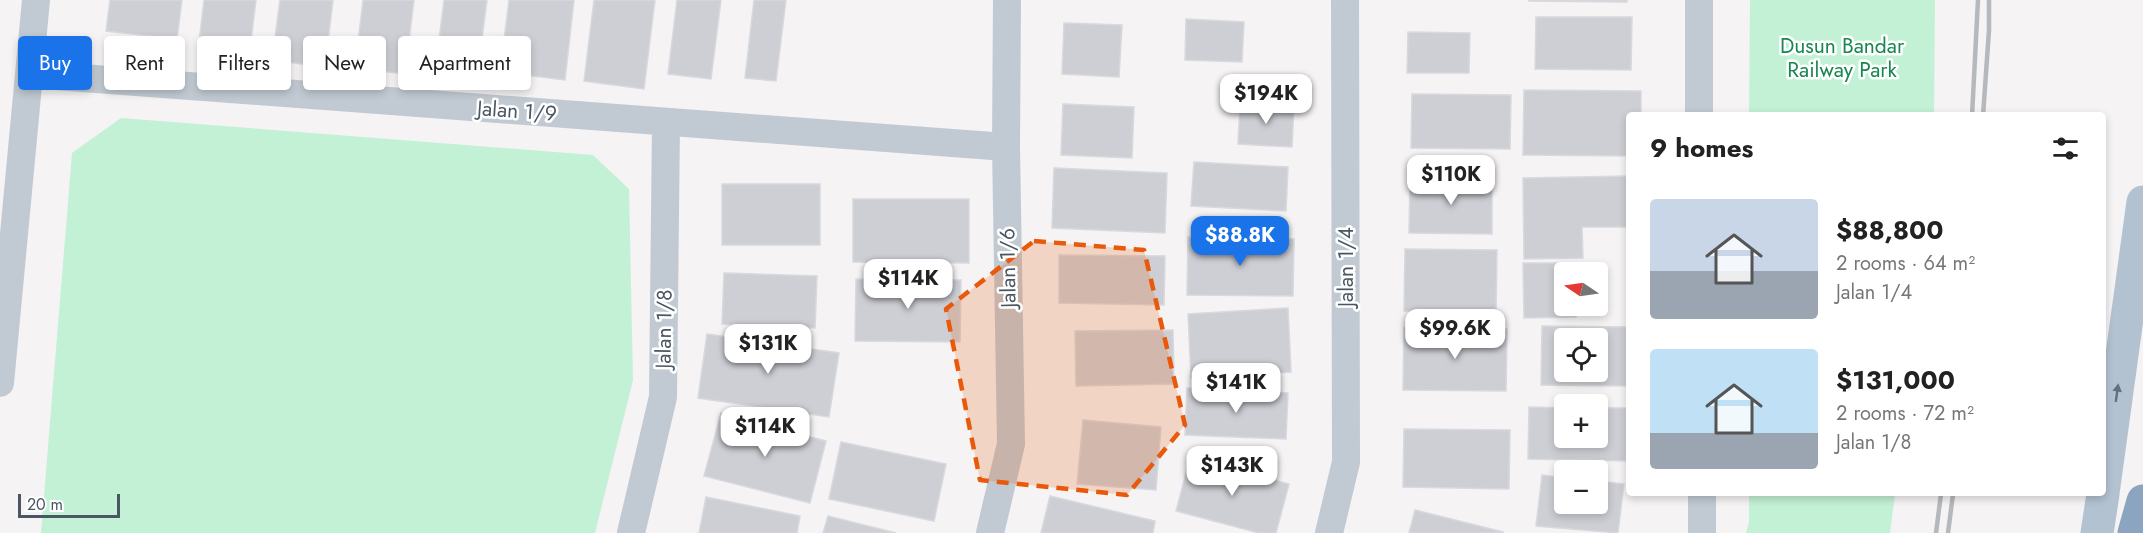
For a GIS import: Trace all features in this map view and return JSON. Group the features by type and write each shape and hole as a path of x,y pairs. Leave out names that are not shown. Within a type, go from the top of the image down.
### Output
{"highway":[{"path":"2134,533 2143,501"}],"main road":[{"path":"2106,471 2143,202"},
{"path":"2097,533 2103,496"}],"street":[{"path":"33,36 36,0"},
{"name":"Jalan 1/6","path":"990,533 1011,444 1006,147 1007,0"},
{"name":"Jalan 1/4","path":"1329,533 1346,462 1346,0"},
{"path":"1698,0 1699,112"},
{"name":"Jalan 1/9","path":"92,79 1006,147"},
{"path":"0,383 27,90"},
{"name":"Jalan 1/8","path":"631,533 663,397 666,122"},
{"path":"1702,496 1702,533"}],"highlighted area":[{"path":"1034,241 1144,250 1185,425 1127,495 980,480 946,309"}],"green space":[{"name":"Dusun Bandar Railway Park","path":"1750,0 1935,0 1934,112 1749,112"},
{"path":"121,118 593,155 629,189 633,380 595,533 41,533 72,153"},
{"path":"1749,496 1895,496 1890,533 1746,533 1749,522"}],"building":[{"path":"110,0 182,0 177,36 150,36 106,31"},
{"path":"204,0 256,0 252,36 200,36"},
{"path":"280,0 333,0 329,36 303,36 303,64 291,63 291,36 275,36"},
{"path":"363,0 414,0 410,36 398,36 398,73 386,72 386,36 359,36"},
{"path":"444,0 487,0 482,36 440,36"},
{"path":"509,0 574,0 565,80 531,76 531,36 504,36"},
{"path":"594,0 655,0 644,89 584,81"},
{"path":"677,0 721,0 711,79 668,74"},
{"path":"754,0 786,0 776,81 745,78"},
{"path":"1627,0 1627,2 1529,1"},
{"path":"1536,17 1632,17 1631,70 1535,69"},
{"path":"1186,19 1244,22 1242,62 1185,60"},
{"path":"1064,23 1122,25 1119,77 1062,74"},
{"path":"1408,32 1470,33 1469,73 1407,73"},
{"path":"1524,90 1641,91 1641,112 1626,112 1626,156 1523,155"},
{"path":"1412,94 1511,95 1510,149 1411,148"},
{"path":"1240,103 1294,106 1292,147 1238,144"},
{"path":"1063,104 1134,107 1132,158 1061,155"},
{"path":"1194,162 1288,167 1286,211 1191,206"},
{"path":"1054,168 1167,173 1165,233 1052,228"},
{"path":"1626,176 1626,227 1582,227 1583,258 1524,259 1523,178"},
{"path":"1410,177 1492,178 1492,234 1409,233"},
{"path":"722,184 820,184 820,245 722,245"},
{"path":"853,199 969,199 969,263 853,262"},
{"path":"1188,237 1294,239 1293,296 1187,295"},
{"path":"1405,249 1497,250 1496,312 1404,311"},
{"path":"1059,255 1165,256 1164,305 1059,303"},
{"path":"1523,263 1554,263 1554,316 1576,317 1524,318"},
{"path":"724,273 817,276 815,328 722,324"},
{"path":"856,279 961,280 960,342 855,341"},
{"path":"1288,308 1291,372 1191,378 1188,314"},
{"path":"1542,326 1626,327 1626,386 1541,385"},
{"path":"1404,328 1507,329 1506,391 1403,390"},
{"path":"1173,330 1174,384 1076,386 1075,331"},
{"path":"707,334 839,353 829,417 698,398"},
{"path":"1187,388 1288,393 1286,439 1185,435"},
{"path":"1529,407 1554,408 1554,448 1608,448 1608,408 1626,408 1626,461 1528,459"},
{"path":"721,413 826,441 810,503 704,476"},
{"path":"1083,420 1161,427 1156,490 1077,484"},
{"path":"1404,429 1510,430 1509,489 1403,487"},
{"path":"841,442 946,464 934,521 829,499"},
{"path":"1190,458 1289,484 1276,533 1259,533 1176,511"},
{"path":"1542,475 1554,477 1554,514 1608,514 1608,482 1624,484 1618,533 1536,526"},
{"path":"1050,496 1155,521 1153,533 1041,533"},
{"path":"706,497 800,516 797,533 699,533"},
{"path":"1415,510 1503,532 1409,533"},
{"path":"828,516 896,533 823,533"}],"railway":[{"path":"1972,112 1978,0"},
{"path":"1983,112 1989,0"},
{"path":"1936,533 1941,496"},
{"path":"1948,533 1953,496"}]}
